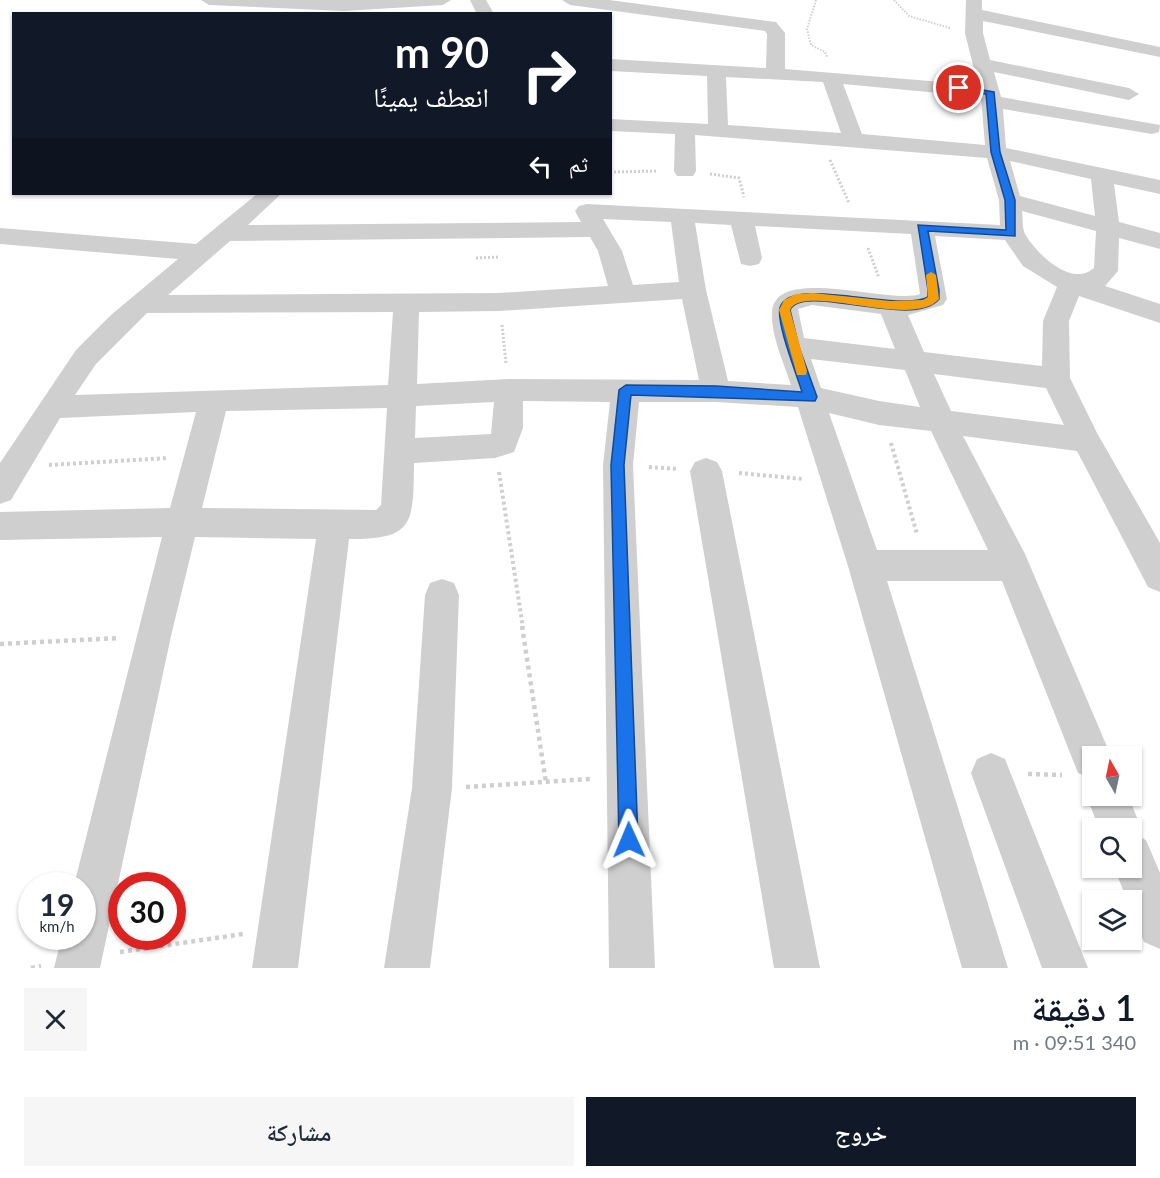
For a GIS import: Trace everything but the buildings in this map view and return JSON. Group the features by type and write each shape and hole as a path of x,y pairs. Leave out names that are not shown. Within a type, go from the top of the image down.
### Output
{"street":[{"path":"209,0 344,7 443,0"},
{"path":"570,0 604,9 666,12 770,26 776,33 769,45 775,74"},
{"path":"1160,52 973,4 974,33 991,97 996,152 1010,200 1012,233 1032,260 1071,284 1160,314"},
{"path":"662,30 666,12"},
{"path":"982,64 1129,94"},
{"path":"612,65 831,77 991,97 1152,128"},
{"path":"716,70 718,130"},
{"path":"831,77 854,141"},
{"path":"612,125 718,130 996,152 1160,187"},
{"path":"685,128 685,171"},
{"path":"1071,284 1095,282 1106,271 1108,226 1102,176"},
{"path":"7,478 51,407 86,357 142,304 269,195"},
{"path":"1010,200 1160,241"},
{"path":"225,233 587,211 858,223 1012,233"},
{"path":"587,211 610,251 622,292"},
{"path":"682,216 693,290 716,391"},
{"path":"741,218 750,258"},
{"path":"922,228 934,299 925,303 890,305 813,297 796,298 788,303 785,310 793,347 865,566 985,968"},
{"path":"0,236 203,253"},
{"path":"1071,284 1056,321 1056,378 1086,440 1160,576"},
{"path":"142,304 499,302 622,292 693,290"},
{"path":"0,526 184,522 373,525 385,522 397,511 406,303"},
{"path":"890,305 941,422 1012,565 1081,767"},
{"path":"793,347 1056,378"},
{"path":"51,407 214,400 403,396 509,390 716,391 810,397 879,413 1086,440"},
{"path":"399,452 495,446 507,438 509,390"},
{"path":"626,390 618,465 632,968"},
{"path":"78,963 153,636 214,400"},
{"path":"706,471 796,968"},
{"path":"277,948 334,525"},
{"path":"865,566 1012,565"},
{"path":"407,968 432,788 442,595"},
{"path":"991,773 1065,968"},
{"path":"1140,878 1160,926"}],"path":[{"path":"816,0 807,29 811,45 825,52 831,77"},
{"path":"894,0 896,6 910,16 933,25"},
{"path":"819,138 858,223 890,305"},
{"path":"612,172 685,171 739,178 745,192 741,218"},
{"path":"499,302 509,390"},
{"path":"879,413 895,453 926,567"},
{"path":"495,446 546,783"},
{"path":"7,478 198,456"},
{"path":"618,465 837,482"},
{"path":"0,644 153,636"},
{"path":"991,773 1081,767"},
{"path":"432,788 546,783 627,776"},
{"path":"78,963 277,948"}],"slow traffic":[{"path":"801,371 785,310 788,303 796,298 813,297 890,305 925,303 934,299 931,275"}],"route":[{"path":"629,840 618,465 626,390 716,391 810,397 793,347 785,310 788,303 796,298 813,297 890,305 925,303 934,299 934,290 922,228 1012,233 1010,200 996,152 990,92 959,88"}]}
